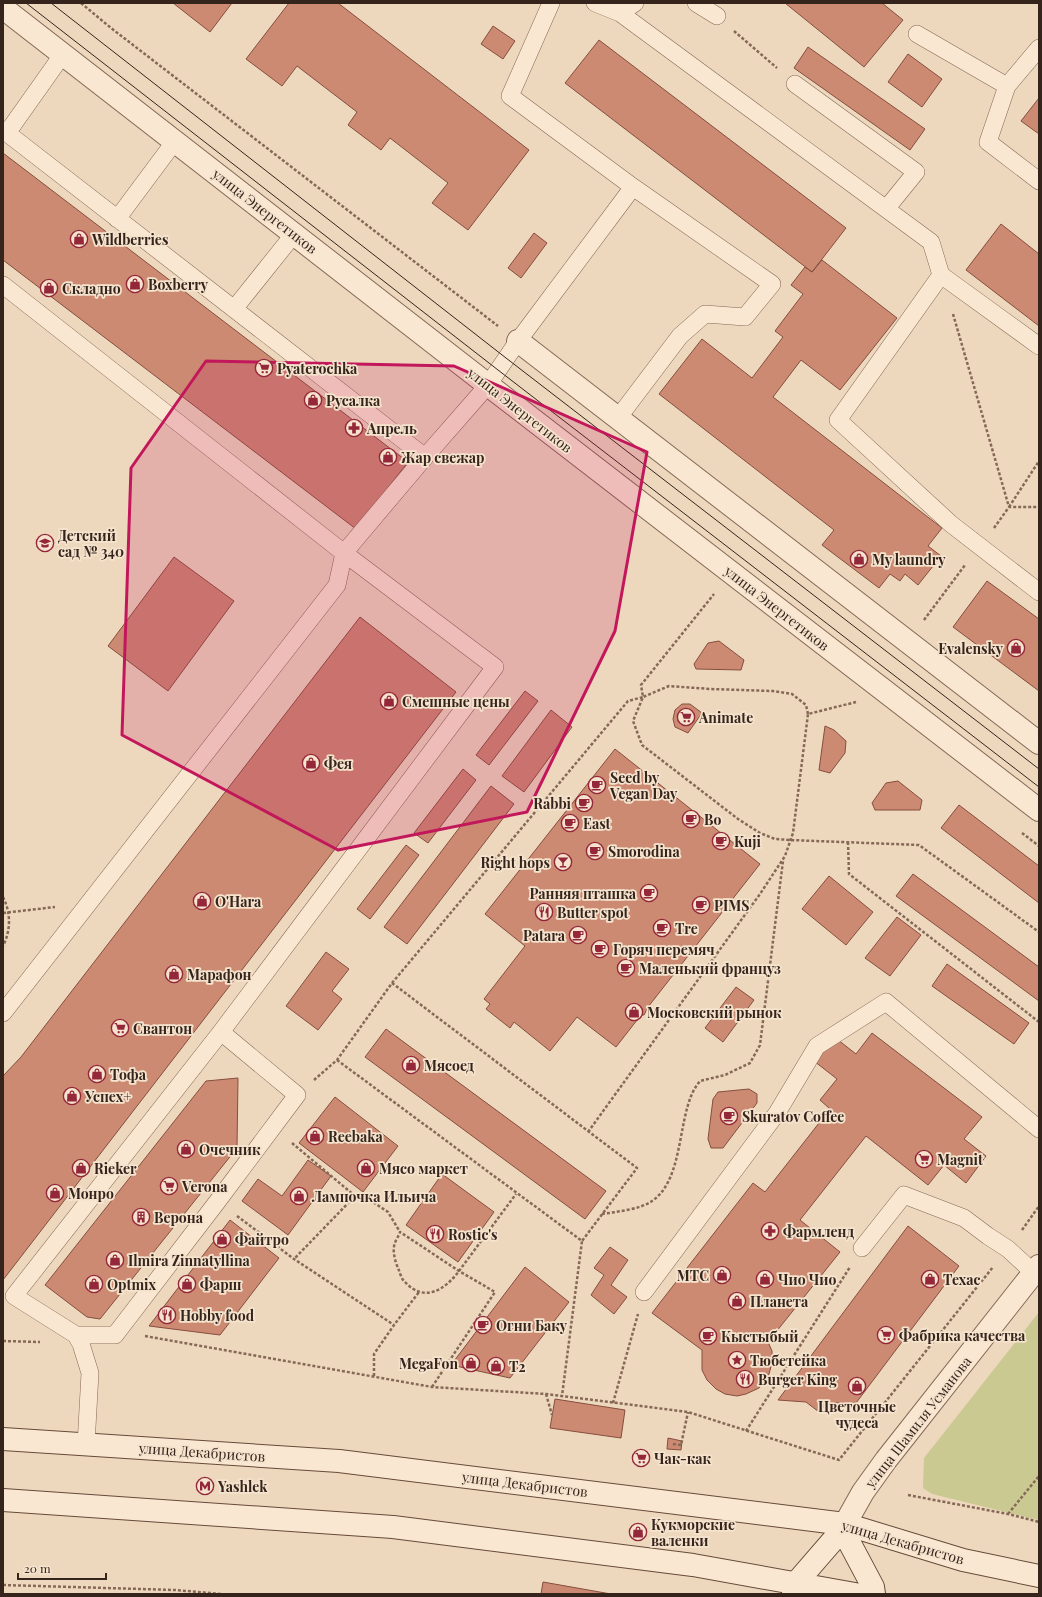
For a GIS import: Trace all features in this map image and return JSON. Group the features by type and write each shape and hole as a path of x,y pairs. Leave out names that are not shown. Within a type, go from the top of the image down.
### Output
{"street":[{"name":"улица Энергетиков","path":"3,8 488,385 1039,810"},
{"path":"518,341 1039,744"},
{"name":"улица Шамиля Усманова","path":"795,1588 841,1531 863,1492 886,1460 1037,1269"},
{"name":"улица Декабристов","path":"3,1439 339,1461 845,1524 963,1560 1039,1576"},
{"path":"3,1500 393,1527 693,1565 795,1588 855,1594"},
{"path":"845,1524 847,1538 873,1587 874,1594"}],"lane":[{"path":"551,3 510,96 633,187 772,284 745,317 705,314 680,336 618,418"},
{"path":"595,3 620,14 931,242 941,275 1039,346"},
{"path":"620,14 635,3"},
{"path":"696,3 717,16"},
{"path":"916,34 1007,86"},
{"path":"1039,48 1007,86 988,142 1039,181"},
{"path":"63,54 5,132 425,457"},
{"path":"795,84 916,172 886,209"},
{"path":"117,219 175,141"},
{"path":"3,1013 337,585 344,553 488,385 518,341 633,187"},
{"path":"234,309 294,234"},
{"path":"941,275 838,420 951,524 1039,592"},
{"path":"3,285 344,553 495,667 221,1032 14,1296 78,1339 90,1373 86,1445"},
{"path":"644,1292 777,1113 817,1046 886,1002 1039,1130"},
{"path":"78,1339 115,1335 297,1095 221,1032"},
{"path":"862,1248 904,1195 964,1218 1037,1269"}],"path":[{"path":"81,3 518,341"},
{"path":"717,16 795,84"},
{"path":"941,275 1009,507"},
{"path":"908,642 1009,507 1039,461"},
{"path":"1009,507 1039,507"},
{"path":"714,594 641,685 643,697 633,722 642,745 738,819 760,833 775,838 790,840 919,845 1039,932"},
{"path":"297,1095 337,1060 392,983 628,700 643,697 669,686 773,691 792,694 806,706 808,714 792,833 783,859 760,894 588,1132"},
{"path":"808,714 856,702"},
{"path":"848,842 849,874 1039,1022"},
{"path":"602,1214 628,1210 652,1202 663,1191 676,1165 683,1120 692,1093 700,1081 725,1075 750,1063 760,1045 783,859"},
{"path":"3,898 9,912 7,939 3,946"},
{"path":"3,913 87,904"},
{"path":"392,983 637,1168 582,1241 562,1396"},
{"path":"337,1060 516,1194 582,1241"},
{"path":"273,1127 355,1196 365,1197 388,1212 400,1232 495,1292 432,1387"},
{"path":"400,1232 394,1244 395,1261 404,1282 419,1292 431,1292 442,1289 453,1280 516,1194"},
{"path":"294,1259 355,1196"},
{"path":"217,1202 294,1259 394,1325"},
{"path":"137,1334 432,1387 546,1394 688,1412 839,1460 1008,1249 1039,1206"},
{"path":"746,1431 862,1248"},
{"path":"374,1376 374,1354 419,1292"},
{"path":"613,1403 644,1292"},
{"path":"3,1341 78,1339"},
{"path":"546,1394 552,1415"},
{"path":"673,1444 681,1445 688,1412"},
{"path":"1008,1514 1039,1476"},
{"path":"908,1495 1008,1514 1039,1522"},
{"path":"3,1585 222,1594"}],"highlighted area":[{"path":"206,361 454,366 647,452 615,631 527,812 338,850 122,735 131,468"}],"shaded area":[{"path":"1039,1312 1039,1520 932,1494 923,1488 924,1458"}],"building":[{"path":"173,3 232,3 210,32"},
{"path":"289,3 338,3 529,150 468,230 432,203 448,183 390,138 381,150 348,125 357,112 297,66 282,86 246,59"},
{"path":"785,3 882,3 903,20 864,67"},
{"path":"493,26 515,41 503,59 481,44"},
{"path":"599,40 846,228 812,272 565,83"},
{"path":"808,47 925,129 910,150 794,68"},
{"path":"908,54 942,79 922,107 888,82"},
{"path":"1039,98 1039,134 1021,121"},
{"path":"3,153 408,462 356,529 3,260"},
{"path":"1001,224 1039,254 1039,326 966,270"},
{"path":"534,233 547,243 521,278 508,268"},
{"path":"822,260 897,318 840,390 801,360 773,397 942,528 928,546 941,556 918,585 905,574 900,581 890,574 879,588 822,545 834,530 659,394 702,339 752,378 783,337 775,331 803,294 791,285 805,267 812,272"},
{"path":"174,557 234,601 168,691 108,646"},
{"path":"987,581 1039,619 1039,691 953,627"},
{"path":"360,617 456,692 3,1280 3,1076 21,1057"},
{"path":"719,641 744,660 741,670 696,669 694,664 708,643"},
{"path":"525,691 538,701 489,765 476,755"},
{"path":"682,704 690,704 702,713 688,733 675,727 673,719 675,710"},
{"path":"551,710 572,727 524,792 502,776"},
{"path":"825,726 834,730 846,741 845,753 830,773 819,770"},
{"path":"615,749 760,864 648,1007 644,1015 641,1015 616,1047 577,1017 550,1051 514,1022 510,1028 486,1009 490,1004 484,999 525,946 485,914"},
{"path":"463,769 476,780 428,843 414,833"},
{"path":"898,781 922,800 920,810 875,810 872,803 886,783"},
{"path":"491,786 514,804 407,944 384,927"},
{"path":"959,805 1039,866 1039,903 941,828"},
{"path":"406,845 419,855 370,919 357,909"},
{"path":"913,874 1039,967 1039,1001 896,896"},
{"path":"829,876 873,912 846,945 802,909"},
{"path":"897,917 921,935 890,976 865,958"},
{"path":"326,952 349,969 332,991 342,999 318,1030 286,1006"},
{"path":"947,964 1029,1023 1014,1044 932,986"},
{"path":"736,987 754,1000 723,1042 705,1028"},
{"path":"386,1029 606,1191 585,1219 365,1057"},
{"path":"872,1033 982,1117 964,1139 986,1156 966,1183 944,1165 928,1185 866,1136 800,1220 840,1252 768,1342 772,1351 772,1363 769,1374 759,1388 737,1396 725,1394 716,1389 707,1380 702,1370 702,1350 652,1313 753,1183 765,1192 830,1109 820,1100 837,1079 814,1061 833,1036 856,1054"},
{"name":"Верона","path":"238,1078 237,1148 100,1319 87,1317 45,1285 206,1081"},
{"path":"749,1089 757,1094 757,1103 723,1148 711,1148 708,1139 713,1099 718,1092"},
{"path":"335,1097 398,1146 363,1192 299,1143"},
{"path":"308,1160 331,1176 288,1235 242,1201 258,1179 282,1196"},
{"path":"442,1174 494,1212 458,1262 406,1225"},
{"path":"230,1220 279,1258 220,1335 149,1326"},
{"path":"908,1226 959,1266 856,1403 827,1403 819,1412 806,1402 778,1400"},
{"path":"610,1247 628,1260 611,1285 627,1297 614,1314 591,1295 604,1275 594,1268"},
{"path":"525,1267 569,1302 510,1378 451,1365"},
{"path":"555,1399 625,1410 621,1438 550,1428"},
{"path":"668,1438 682,1441 681,1450 667,1449"},
{"path":"543,1582 611,1594 541,1594"}],"tram line":[{"path":"26,3 498,370 1039,787"},
{"path":"51,3 506,358 1039,769"}],"place":[{"name":"Wildberries","path":"79,239"},
{"name":"Boxberry","path":"135,284"},
{"name":"Складно","path":"49,288"},
{"name":"Pyaterochka","path":"264,368"},
{"name":"Русалка","path":"313,400"},
{"name":"Апрель","path":"354,428"},
{"name":"Жар свежар","path":"388,457"},
{"name":"Детский сад № 340","path":"45,543"},
{"name":"My laundry","path":"859,559"},
{"name":"Evalensky","path":"1016,648"},
{"name":"Смешные цены","path":"389,701"},
{"name":"Animate","path":"686,717"},
{"name":"Фея","path":"311,763"},
{"name":"Seed by Vegan Day","path":"597,785"},
{"name":"Rabbi","path":"584,803"},
{"name":"Bo","path":"691,819"},
{"name":"East","path":"570,823"},
{"name":"Kuji","path":"721,841"},
{"name":"Smorodina","path":"595,851"},
{"name":"Right hops","path":"563,862"},
{"name":"Ранняя пташка","path":"649,893"},
{"name":"O'Hara","path":"202,901"},
{"name":"PIMS","path":"701,905"},
{"name":"Butter spot","path":"544,912"},
{"name":"Tre","path":"662,928"},
{"name":"Patara","path":"578,935"},
{"name":"Горяч перемяч","path":"600,949"},
{"name":"Маленький француз","path":"626,968"},
{"name":"Марафон","path":"174,974"},
{"name":"Московский рынок","path":"634,1012"},
{"name":"Свантон","path":"120,1028"},
{"name":"Мясоед","path":"411,1065"},
{"name":"Тофа","path":"97,1074"},
{"name":"Успех+","path":"72,1096"},
{"name":"Skuratov Coffee","path":"729,1116"},
{"name":"Reebaka","path":"315,1136"},
{"name":"Очечник","path":"186,1149"},
{"name":"Magnit","path":"924,1159"},
{"name":"Rieker","path":"81,1168"},
{"name":"Мясо маркет","path":"366,1168"},
{"name":"Verona","path":"169,1186"},
{"name":"Монро","path":"55,1193"},
{"name":"Лампочка Ильича","path":"299,1196"},
{"name":"Верона","path":"141,1217"},
{"name":"Фармленд","path":"770,1231"},
{"name":"Rostic's","path":"435,1234"},
{"name":"Файтро","path":"222,1239"},
{"name":"Ilmira Zinnatyllina","path":"115,1260"},
{"name":"МТС","path":"722,1275"},
{"name":"Чио Чио","path":"765,1279"},
{"name":"Техас","path":"930,1279"},
{"name":"Optmix","path":"94,1284"},
{"name":"Фарш","path":"187,1284"},
{"name":"Планета","path":"737,1301"},
{"name":"Hobby food","path":"167,1315"},
{"name":"Огни Баку","path":"483,1325"},
{"name":"Фабрика качества","path":"886,1335"},
{"name":"Кыстыбый","path":"708,1336"},
{"name":"Тюбетейка","path":"737,1360"},
{"name":"MegaFon","path":"471,1363"},
{"name":"Т2","path":"496,1366"},
{"name":"Burger King","path":"745,1379"},
{"name":"Цветочные чудеса","path":"857,1386"},
{"name":"Чак-как","path":"641,1458"},
{"name":"Yashlek","path":"205,1486"},
{"name":"Кукморские валенки","path":"638,1532"}]}
